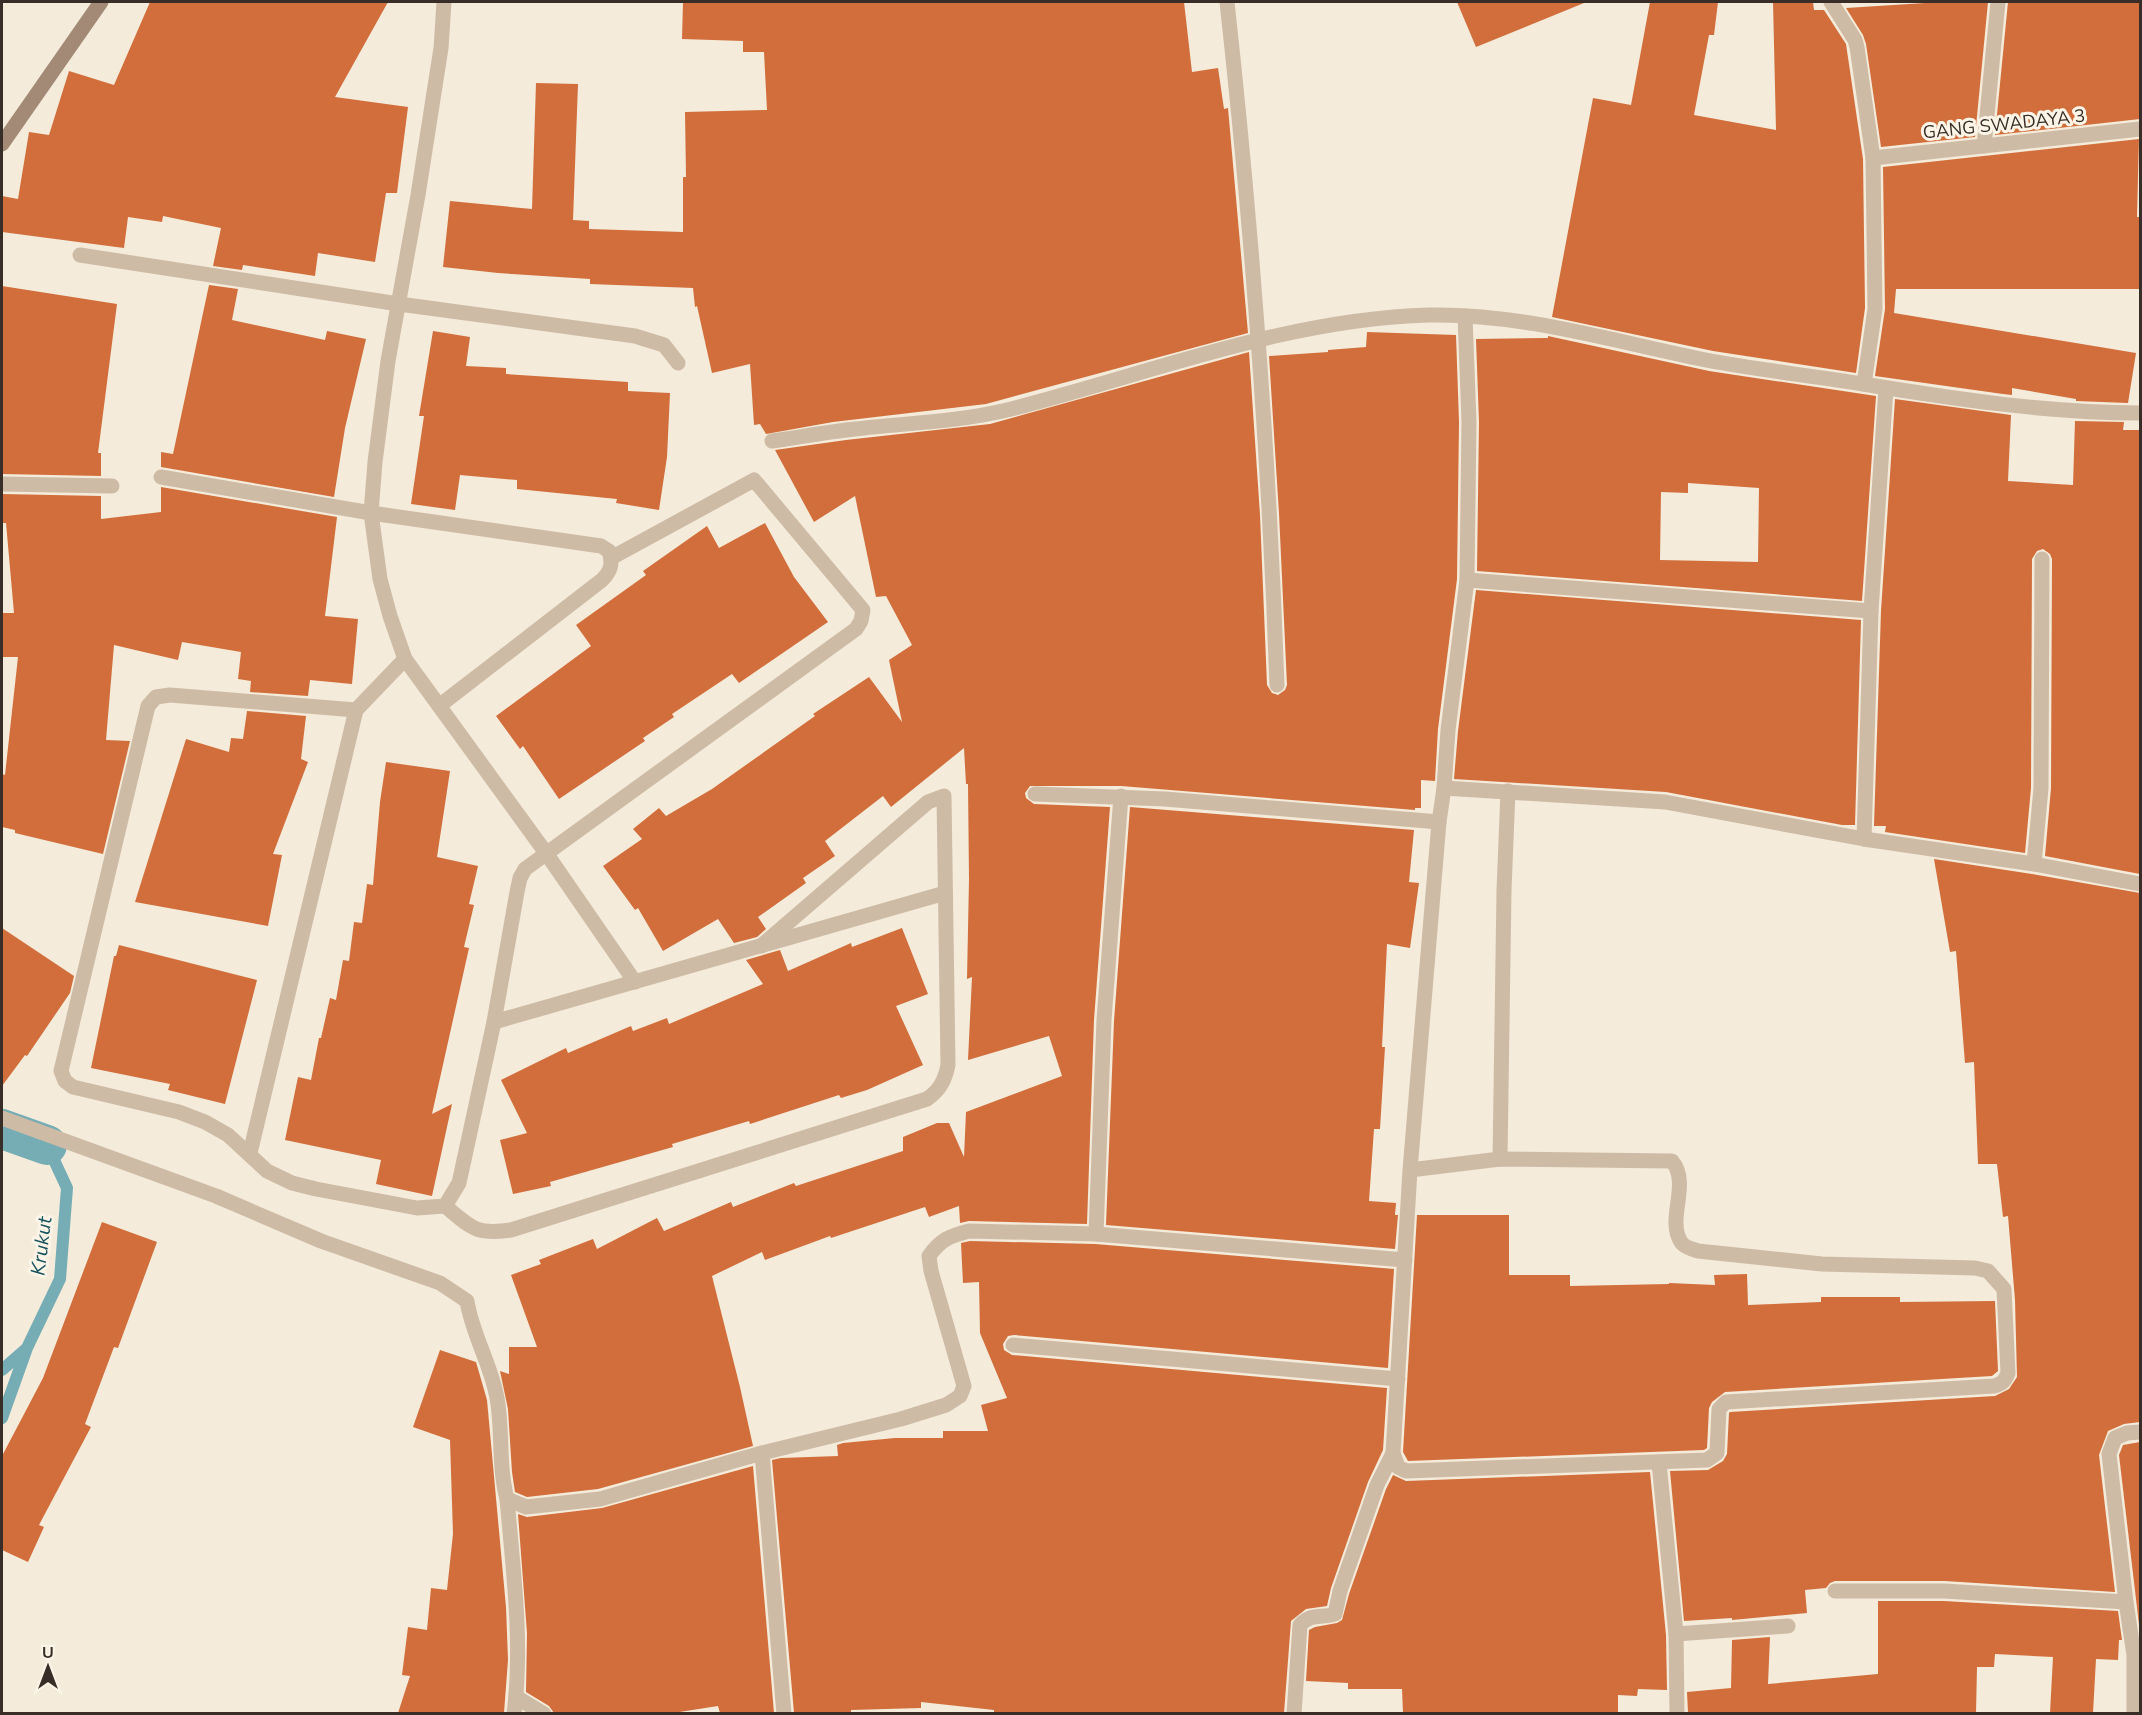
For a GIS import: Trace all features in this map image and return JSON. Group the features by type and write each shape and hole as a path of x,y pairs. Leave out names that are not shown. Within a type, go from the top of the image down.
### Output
{"main road":[{"path":"2,144 101,2"}],"street":[{"path":"444,2 441,48 381,413 371,513 380,579 405,659 546,853 635,982"},
{"path":"1227,2 1260,340 1277,685"},
{"path":"1831,2 1857,47 1873,158 1875,309 1864,384"},
{"path":"1984,146 1998,2"},
{"name":"GANG SWADAYA 3","path":"1873,158 2140,129"},
{"path":"80,255 399,304 635,336 664,345 678,363"},
{"path":"772,441 856,429 974,417 1060,396 1260,340 1361,321 1428,315 1465,316 1528,323 1714,362 1887,388 2088,413 2140,413"},
{"path":"1410,1170 1500,1158 1672,1161 1678,1170 1679,1179 1677,1227 1681,1243 1688,1248 1822,1264 1975,1268 1988,1272 2004,1289 2008,1373 2006,1379 1994,1386 1725,1402 1719,1409 1717,1453 1713,1458 1707,1460 1406,1471 1396,1464 1393,1453 1410,1170 1439,822 1467,580 1468,422 1465,316"},
{"path":"1864,839 1871,611 1887,388"},
{"path":"161,477 371,513 600,546 609,551 610,572 602,580 439,706"},
{"path":"445,1206 459,1183 494,1022 520,878 525,870 856,629 861,621 862,610 754,480 611,558"},
{"path":"2,484 112,486"},
{"path":"2034,864 2041,788 2042,559"},
{"path":"1467,580 1871,611"},
{"path":"249,1153 356,710 405,659"},
{"path":"356,710 170,695 156,697 148,706 61,1071 64,1081 73,1087 179,1112 205,1122 228,1135 267,1170 292,1183 316,1190 417,1208 445,1206 474,1230 486,1232 512,1230 927,1099 938,1092 948,1065 944,796 928,802 762,946"},
{"path":"1444,788 1665,802 1864,839 2034,864 2140,884"},
{"path":"1500,1158 1504,890 1508,791"},
{"path":"1035,794 1121,796 1439,822"},
{"path":"1096,1234 1104,1020 1121,796"},
{"path":"494,1022 945,893"},
{"path":"2,1118 216,1196 321,1241 440,1283 467,1300 469,1316 497,1398 518,1634 514,1713"},
{"path":"507,1499 526,1507 600,1499 762,1453 901,1419 946,1405 960,1396 964,1386 931,1271 929,1256 938,1243 969,1231 1096,1234 1406,1260"},
{"path":"1013,1345 1398,1379"},
{"path":"2134,1713 2137,1654 2126,1602 2109,1455 2115,1438 2127,1433 2140,1432"},
{"path":"762,1453 784,1713"},
{"path":"1294,1713 1300,1625 1311,1616 1335,1614 1340,1591 1377,1485 1393,1453"},
{"path":"1659,1463 1676,1634 1677,1713"},
{"path":"1835,1592 1944,1591 2126,1602"},
{"path":"1676,1634 1788,1626"},
{"path":"516,1697 544,1713"}],"building":[{"path":"150,2 388,2 335,97 408,107 397,193 386,193 375,262 318,253 315,276 243,265 242,270 213,266 221,228 163,216 162,222 128,217 124,248 2,232 2,196 18,199 29,132 49,135 69,71 114,85"},
{"path":"683,2 1184,2 1192,72 1218,68 1224,109 1228,108 1248,333 986,404 833,422 766,434 760,424 754,425 750,364 712,373 697,306 695,307 693,288 590,284 590,279 443,267 450,201 532,209 536,83 578,84 573,220 589,221 589,229 683,232 683,177 686,177 685,112 767,110 764,52 743,52 743,41 682,39"},
{"path":"1457,2 1584,2 1584,3 1476,47"},
{"path":"1650,2 1718,2 1714,35 1709,35 1694,115 1776,130 1773,2 1813,2 1814,10 1824,10 1846,44 1863,159 1865,308 1856,373 1713,351 1552,317 1593,98 1631,105"},
{"path":"1941,2 1988,2 1975,137 1881,147 1866,44 1846,8"},
{"path":"2008,2 2140,2 2140,119 1995,135"},
{"path":"2139,139 2137,217 2140,217 2140,289 1896,289 1894,313 2136,353 2128,403 2076,401 2076,399 2012,388 2012,395 1875,376 1885,309 1883,167"},
{"path":"209,285 238,289 232,320 325,340 327,331 366,339 345,428 334,497 161,467 161,452 173,454"},
{"path":"2,286 117,304 98,453 101,453 101,476 2,474"},
{"path":"433,331 470,337 466,366 506,368 506,374 628,382 628,391 670,393 667,457 659,510 616,503 617,499 517,489 517,480 460,475 455,510 411,504 424,416 419,416"},
{"path":"1367,332 1456,335 1459,422 1457,579 1438,729 1435,781 1421,780 1421,808 1415,808 1415,810 1121,786 1030,786 1025,793 1026,798 1034,804 1110,807 1094,1020 1087,1224 969,1221 960,1223 959,1206 929,1217 925,1207 831,1238 830,1236 765,1260 762,1252 712,1276 753,1446 598,1489 527,1497 515,1492 508,1409 500,1371 509,1374 509,1347 537,1347 511,1275 541,1264 539,1260 593,1239 597,1249 657,1218 664,1231 731,1202 733,1207 794,1183 796,1186 903,1151 903,1137 937,1123 949,1123 964,1157 966,1112 1062,1076 1049,1036 968,1060 972,977 967,979 968,784 966,784 964,748 891,807 883,796 825,841 835,856 803,878 806,883 758,917 766,929 757,937 734,943 718,919 663,951 638,908 635,910 603,866 642,839 633,829 659,808 666,816 712,789 815,716 813,714 869,677 902,722 889,660 912,645 886,596 876,597 855,496 814,522 775,450 990,424 1249,352 1260,515 1267,685 1272,693 1278,695 1285,690 1287,685 1269,356 1366,347"},
{"path":"1548,336 1709,371 1876,396 1862,601 1477,571 1479,422 1476,339 1548,338","holes":["1688,483 1759,488 1758,562 1660,560 1661,492 1688,493"]},
{"path":"1895,399 2011,415 2008,481 2073,485 2075,421 2124,422 2123,430 2140,430 2140,874 2045,856 2051,788 2052,559 2050,554 2043,549 2037,551 2032,559 2031,788 2025,853 1885,832 1886,826 1874,826 1881,611"},
{"path":"161,487 337,517 325,616 358,619 352,684 310,680 308,696 250,692 251,681 238,679 241,652 182,642 178,660 114,645 106,740 130,741 103,854 15,833 15,830 2,827 2,774 5,775 18,657 2,657 2,613 14,613 6,523 2,523 2,494 101,496 101,519 161,512"},
{"path":"765,523 794,577 828,622 739,683 732,674 672,714 674,717 643,738 645,741 559,799 523,746 520,749 496,716 591,646 576,625 646,575 643,571 707,526 719,548"},
{"path":"1476,590 1861,620 1855,825 1842,825 1666,792 1454,779"},
{"path":"247,711 306,716 301,759 308,762 273,854 282,855 268,926 135,902 186,739 229,752 231,738 243,739"},
{"path":"386,762 450,771 437,857 478,866 469,904 474,905 464,947 469,948 432,1114 452,1104 432,1196 376,1184 381,1160 285,1140 298,1077 311,1080 330,998 336,1000 343,960 349,961 354,922 362,923 367,884 373,885"},
{"path":"1130,807 1414,830 1409,882 1419,883 1410,948 1387,944 1382,1047 1385,1047 1380,1129 1374,1129 1369,1201 1396,1203 1395,1215 1398,1215 1395,1249 1106,1225 1114,1021"},
{"path":"1934,859 2140,893 2140,1422 2124,1424 2108,1431 2099,1455 2115,1592 1945,1581 1835,1581 1826,1588 1805,1590 1807,1613 1732,1620 1732,1618 1684,1621 1670,1471 1708,1470 1723,1461 1727,1454 1730,1412 1995,1396 2009,1389 2017,1377 2015,1300 2008,1216 2003,1217 1997,1164 1978,1164 1974,1062 1965,1063 1956,951 1950,952"},
{"path":"2,928 74,976 70,993 27,1056 25,1055 2,1086"},
{"path":"902,928 928,994 896,1006 923,1065 867,1090 841,1098 839,1095 750,1124 749,1121 672,1144 673,1147 550,1182 551,1186 513,1194 500,1140 527,1133 501,1080 566,1048 568,1053 631,1026 633,1031 667,1018 669,1024 763,984 746,960 780,950 788,971 851,943 852,947"},
{"path":"119,945 257,980 225,1104 168,1090 170,1084 91,1068 114,956 116,956"},
{"path":"1417,1215 1509,1215 1509,1275 1570,1275 1570,1286 1669,1283 1715,1285 1714,1275 1747,1274 1748,1305 1821,1302 1821,1297 1900,1297 1900,1302 1995,1301 1998,1371 1992,1376 1725,1392 1712,1402 1709,1408 1707,1448 1704,1450 1408,1461 1403,1452"},
{"path":"102,1222 157,1242 118,1348 114,1347 85,1424 91,1427 39,1525 44,1527 28,1562 2,1550 2,1456 43,1378"},
{"path":"970,1241 1095,1244 1394,1269 1388,1368 1014,1335 1008,1336 1003,1344 1004,1350 1012,1355 1387,1388 1383,1450 1368,1482 1331,1588 1327,1606 1306,1609 1291,1621 1284,1713 994,1713 994,1710 921,1702 921,1708 851,1710 851,1713 794,1713 772,1460 838,1456 837,1445 843,1443 895,1438 943,1438 943,1431 988,1431 981,1405 1007,1398 980,1333 979,1282 963,1283 961,1243"},
{"path":"440,1350 476,1362 487,1400 506,1607 508,1660 504,1713 398,1713 410,1676 402,1675 408,1627 427,1630 431,1588 447,1590 453,1534 450,1440 413,1427"},
{"path":"2140,1442 2140,1633 2119,1455 2123,1445"},
{"path":"753,1466 774,1713 720,1713 718,1706 673,1713 554,1713 549,1706 526,1692 527,1633 518,1514 527,1517 602,1508"},
{"path":"1650,1472 1666,1635 1667,1690 1638,1689 1637,1696 1618,1695 1618,1713 1403,1713 1402,1689 1348,1689 1348,1683 1306,1681 1309,1630 1342,1620 1349,1594 1393,1475 1406,1481"},
{"path":"1878,1601 1944,1601 2118,1611 2122,1640 2119,1640 2118,1660 2096,1659 2093,1713 2050,1713 2053,1657 1995,1654 1994,1667 1977,1667 1976,1713 1688,1713 1687,1692 1731,1688 1732,1640 1770,1637 1768,1684 1878,1674"}],"waterway":[{"path":"2,1129 47,1145"},
{"name":"Krukut","path":"2,1418 27,1348 60,1279 67,1188 47,1145"},
{"path":"2,1370 26,1349"}]}
